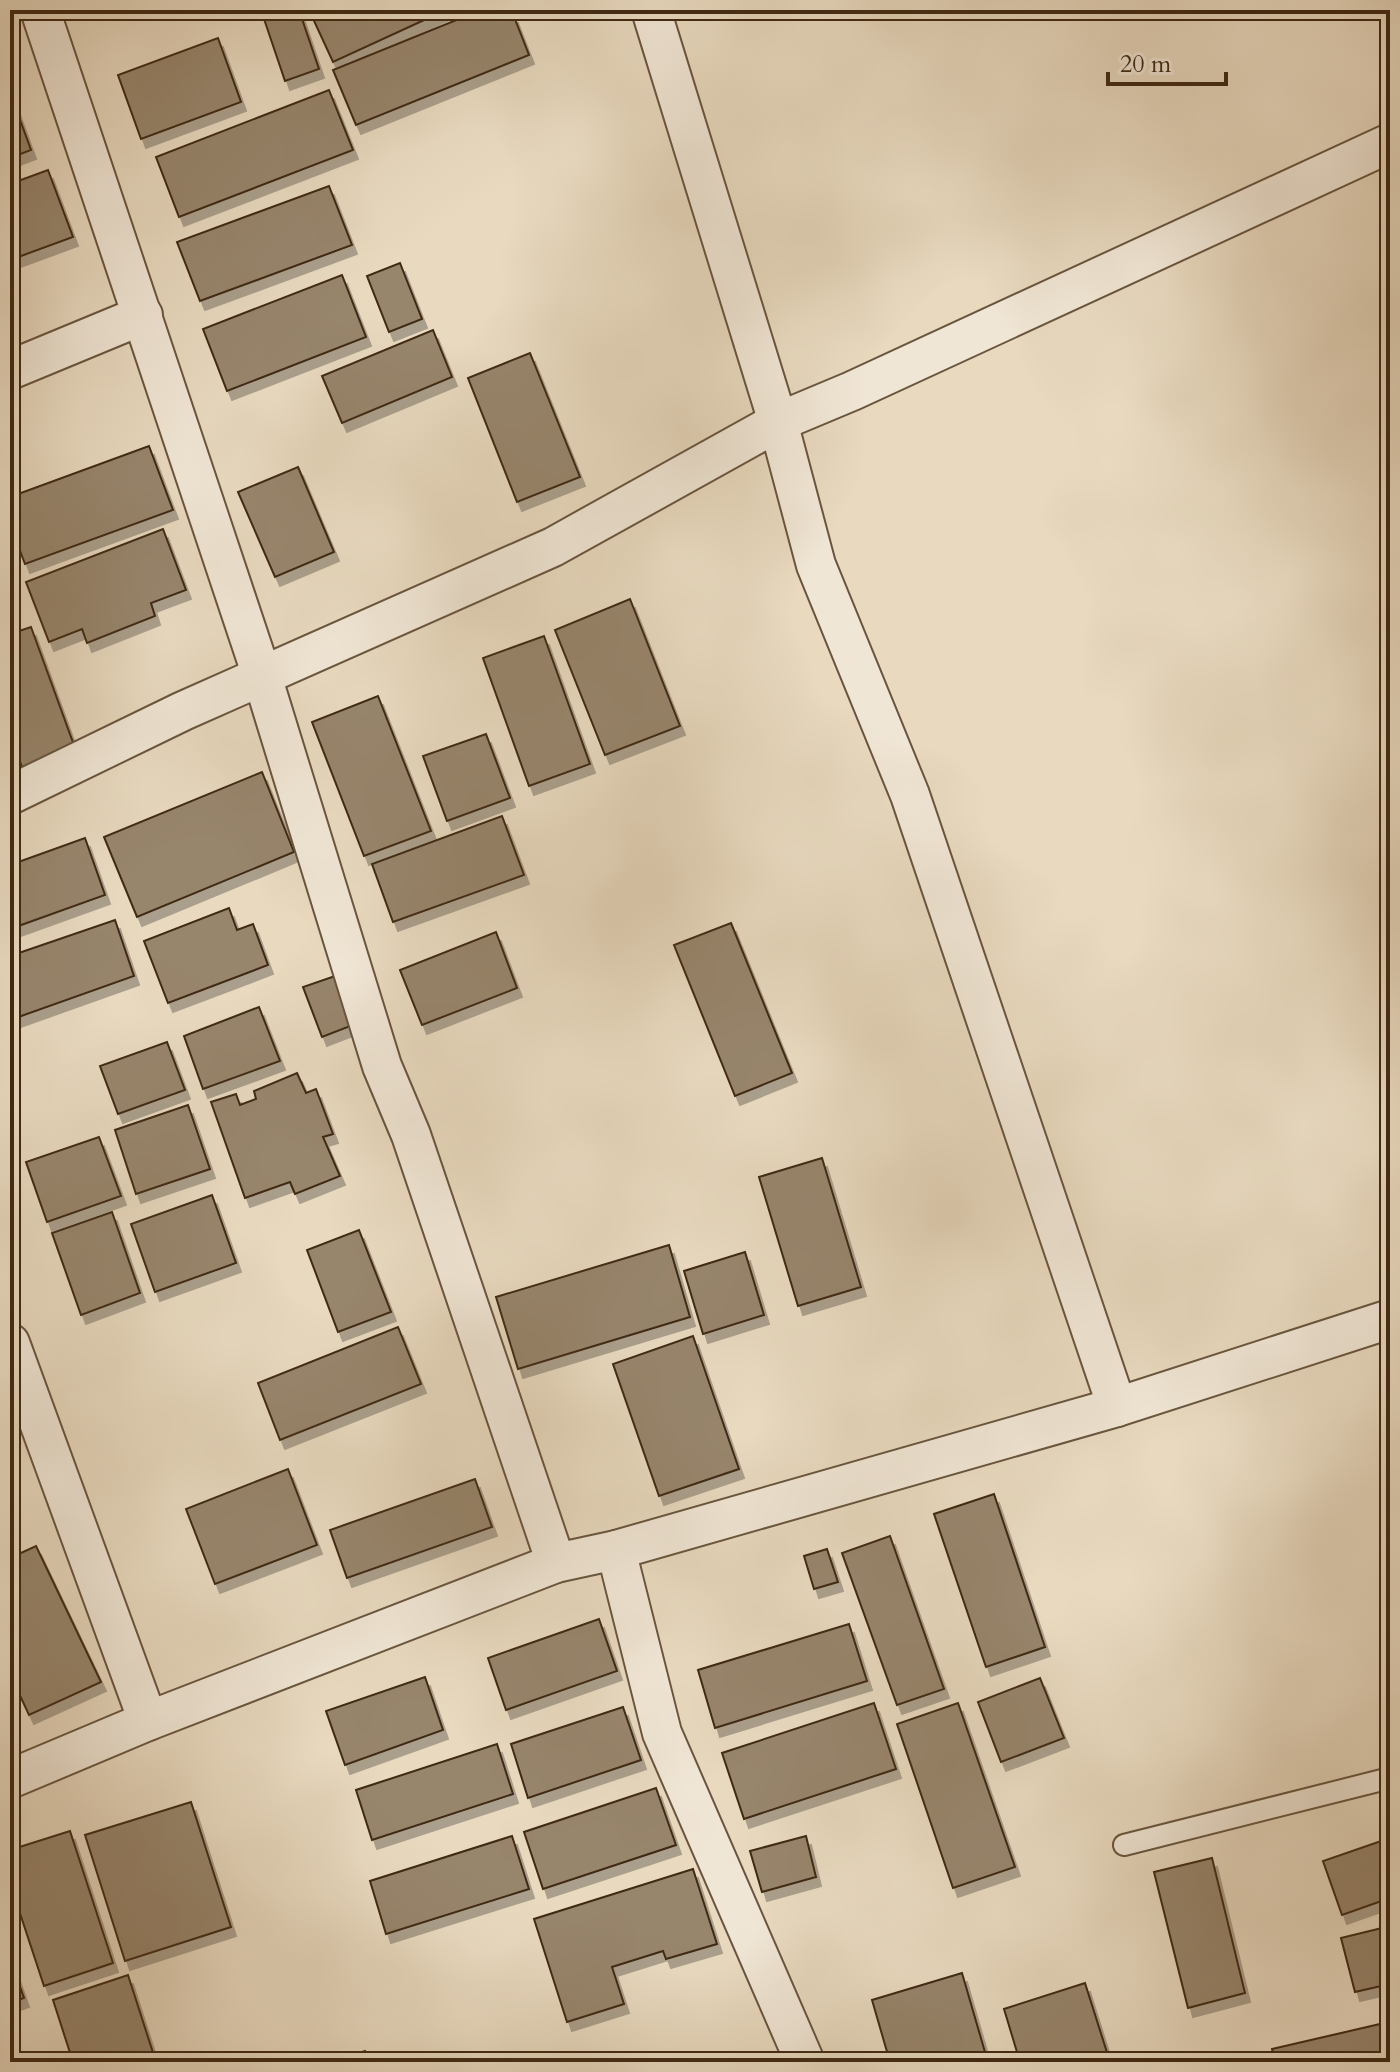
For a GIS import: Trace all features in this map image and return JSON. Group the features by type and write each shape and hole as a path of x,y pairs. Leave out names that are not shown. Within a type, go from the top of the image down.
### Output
{"street":[{"path":"40,10 262,676 382,1066 411,1135 556,1563"},
{"path":"651,10 778,422 816,565 910,795 1117,1407"},
{"path":"10,795 262,676 553,547 778,422 852,391 1390,143"},
{"path":"10,370 143,315"},
{"path":"10,1779 148,1721 556,1563 616,1550 1385,1332"},
{"path":"10,1343 148,1721"},
{"path":"616,1550 662,1733 805,2062"}],"lane":[{"path":"1124,1845 1390,1778"}],"building":[{"path":"261,10 299,10 319,69 285,81"},
{"path":"309,10 446,10 333,62"},
{"path":"481,10 495,10 499,20 513,14 529,55 356,125 333,70"},
{"path":"218,38 241,102 141,139 118,75"},
{"path":"329,90 353,150 179,217 156,157"},
{"path":"10,96 31,150 10,158"},
{"path":"48,170 73,237 10,260 10,184"},
{"path":"329,186 352,245 200,301 177,242"},
{"path":"400,263 422,319 389,332 367,276"},
{"path":"342,275 366,337 227,391 203,329"},
{"path":"433,330 452,377 342,423 322,376"},
{"path":"530,353 580,477 517,502 468,378"},
{"path":"149,446 173,510 25,564 10,524 10,497"},
{"path":"298,467 334,552 275,577 238,492"},
{"path":"163,529 186,590 151,603 155,616 87,643 82,629 49,642 26,582"},
{"path":"630,599 680,726 605,755 555,630"},
{"path":"31,627 75,748 22,767 10,735 10,634"},
{"path":"544,636 590,764 529,786 483,658"},
{"path":"378,696 431,831 364,856 312,722"},
{"path":"486,734 510,798 447,821 423,756"},
{"path":"262,772 294,852 137,917 104,837"},
{"path":"502,816 524,875 393,922 372,864"},
{"path":"85,838 105,895 10,929 10,865"},
{"path":"229,908 237,930 253,924 268,965 168,1003 144,941"},
{"path":"115,920 134,976 10,1020 10,956"},
{"path":"731,923 792,1073 735,1096 674,945"},
{"path":"496,932 517,988 422,1025 400,970"},
{"path":"335,976 353,1025 322,1037 303,987"},
{"path":"259,1007 280,1061 203,1089 184,1036"},
{"path":"167,1042 185,1090 118,1114 100,1066"},
{"path":"297,1073 306,1093 316,1089 333,1134 323,1137 340,1176 295,1194 290,1182 245,1198 211,1102 236,1094 240,1105 256,1099 254,1091"},
{"path":"188,1105 210,1169 136,1194 115,1130"},
{"path":"99,1137 121,1196 47,1222 26,1162"},
{"path":"822,1158 861,1287 798,1306 759,1177"},
{"path":"212,1195 236,1263 155,1292 131,1224"},
{"path":"112,1212 140,1293 81,1315 52,1233"},
{"path":"359,1230 391,1312 338,1332 307,1250"},
{"path":"669,1245 690,1317 518,1369 496,1297"},
{"path":"745,1252 764,1315 703,1334 684,1271"},
{"path":"398,1327 421,1384 280,1440 258,1383"},
{"path":"693,1336 739,1469 659,1496 613,1364"},
{"path":"288,1469 317,1545 215,1584 186,1509"},
{"path":"475,1479 492,1527 347,1578 330,1530"},
{"path":"994,1494 1045,1647 986,1667 934,1514"},
{"path":"890,1536 944,1689 897,1705 842,1553"},
{"path":"36,1546 101,1682 29,1715 10,1674 10,1558"},
{"path":"827,1549 838,1582 814,1589 804,1556"},
{"path":"599,1619 617,1671 506,1710 488,1658"},
{"path":"849,1624 867,1681 715,1728 698,1670"},
{"path":"425,1677 443,1730 345,1765 326,1711"},
{"path":"1040,1678 1064,1738 1001,1762 978,1702"},
{"path":"874,1703 896,1769 744,1819 722,1753"},
{"path":"958,1703 1015,1867 953,1888 897,1724"},
{"path":"623,1707 641,1760 528,1798 511,1744"},
{"path":"497,1744 513,1794 372,1840 356,1790"},
{"path":"656,1788 676,1845 543,1889 524,1832"},
{"path":"191,1802 231,1927 125,1961 85,1835"},
{"path":"70,1831 113,1963 44,1986 10,1883 10,1850"},
{"path":"512,1836 529,1889 386,1934 370,1881"},
{"path":"806,1836 816,1877 762,1892 750,1851"},
{"path":"1390,1838 1390,1898 1342,1915 1323,1861"},
{"path":"1212,1858 1245,1993 1188,2008 1154,1872"},
{"path":"693,1869 717,1944 666,1959 663,1951 612,1967 624,2004 567,2022 534,1919"},
{"path":"1390,1926 1390,1984 1355,1992 1341,1938"},
{"path":"10,1958 24,1998 10,2003"},
{"path":"962,1973 987,2059 977,2062 890,2062 872,2000"},
{"path":"128,1975 156,2062 73,2062 53,2000"},
{"path":"1085,1983 1110,2062 1020,2062 1004,2009"},
{"path":"1380,2024 1389,2062 1275,2062 1272,2049"},
{"path":"365,2051 368,2062 332,2062"},
{"path":"730,2052 734,2062 699,2062"}]}
